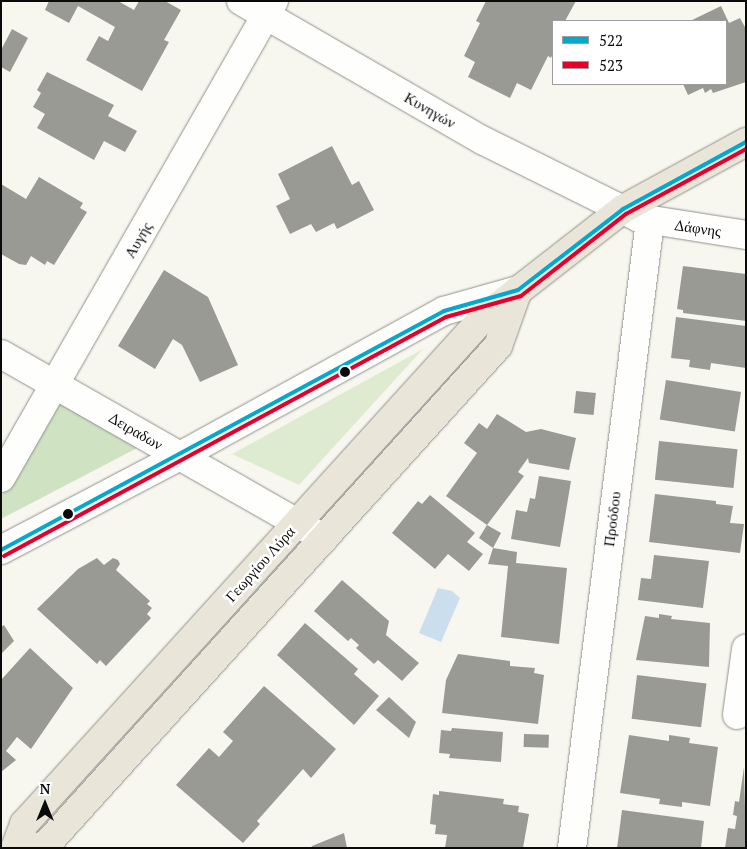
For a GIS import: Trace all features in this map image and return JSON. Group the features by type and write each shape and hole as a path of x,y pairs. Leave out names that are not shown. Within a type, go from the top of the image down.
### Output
{"main road":[{"name":"Γεωργίου Λύρα","path":"15,848 24,824 483,318 623,209 746,142"},
{"name":"Γεωργίου Λύρα","path":"36,848 47,844 498,346 518,290"}],"street":[{"name":"Κυνηγών","path":"241,1 270,8 482,140 623,209"},
{"name":"Αυγής","path":"1,478 270,8"},
{"path":"623,209 650,221"},
{"name":"Δάφνης","path":"650,221 746,234"},
{"name":"Προόδου","path":"572,848 650,221"},
{"path":"1,550 180,456 444,311 518,290"},
{"name":"Δειραδων","path":"1,354 324,538"},
{"path":"737,715 746,649"}],"green space":[{"path":"423,349 299,485 232,454"},
{"path":"56,390 141,446 1,519 1,497"}],"water":[{"path":"438,588 452,591 460,598 441,642 419,633"}],"building":[{"path":"49,1 118,1 134,10 139,1 165,1 181,10 164,40 169,42 142,91 86,60 99,36 108,41 115,27 78,6 69,23 45,10"},
{"path":"486,1 576,1 566,20 552,20 552,56 551,58 548,56 531,90 517,83 510,98 468,77 475,62 464,56 480,23 476,21"},
{"path":"721,6 729,23 740,18 746,29 746,82 713,93 711,89 705,93 703,88 688,95 683,85 727,85 727,20 692,20"},
{"path":"12,29 28,38 10,72 1,67 1,50"},
{"path":"47,72 114,105 108,116 137,131 125,152 104,141 94,160 37,128 45,114 33,107 41,93 37,90"},
{"path":"332,146 352,185 359,181 374,210 337,229 334,223 316,232 311,224 290,234 276,206 290,199 278,174"},
{"path":"39,177 83,203 80,208 87,212 54,265 47,261 45,265 31,256 26,265 19,264 1,254 1,184 26,199"},
{"path":"683,266 746,274 746,321 683,313 683,310 677,309"},
{"path":"164,270 208,297 238,365 200,382 182,345 173,339 155,369 118,346"},
{"path":"676,317 746,326 746,368 711,363 710,370 689,367 690,360 671,358"},
{"path":"666,380 741,392 735,431 660,420"},
{"path":"576,391 596,393 594,415 574,413"},
{"path":"497,414 526,432 541,429 576,438 569,470 529,463 528,458 518,472 524,476 487,525 446,496 477,453 464,443 479,423 487,429"},
{"path":"659,441 738,449 733,488 655,480"},
{"path":"539,476 571,481 560,547 511,539 516,510 527,512 530,498 535,499"},
{"path":"655,494 716,501 716,504 733,506 730,523 744,524 740,553 649,542"},
{"path":"430,495 475,533 467,542 483,554 469,571 448,554 435,569 392,533 418,501 422,504"},
{"path":"487,525 501,533 493,548 479,538"},
{"path":"493,548 517,552 516,563 567,568 559,644 501,637 508,566 488,564"},
{"path":"654,555 709,561 703,608 638,600 641,578 651,579"},
{"path":"97,558 104,565 113,558 118,560 120,564 116,570 150,601 147,604 152,608 147,614 151,618 106,666 100,660 97,664 37,609 78,569"},
{"path":"342,580 389,621 386,635 419,663 402,681 378,660 374,664 356,648 359,645 351,638 348,641 314,611"},
{"path":"659,614 672,616 671,619 710,623 709,667 636,660 645,616 659,618"},
{"path":"305,623 358,669 354,674 379,696 354,725 277,655"},
{"path":"4,625 14,641 1,654 1,627"},
{"path":"30,648 73,688 31,749 17,737 6,751 16,760 1,772 1,680"},
{"path":"458,654 510,661 510,666 535,668 534,673 544,675 538,724 442,713 446,680"},
{"path":"637,675 706,684 701,727 632,719"},
{"path":"264,686 336,749 311,778 303,769 257,821 260,824 243,843 176,785 209,748 219,757 233,741 223,732"},
{"path":"389,697 416,722 409,738 376,710"},
{"path":"452,728 503,732 501,762 449,758 450,754 439,753 441,730 451,731"},
{"path":"524,734 549,735 549,748 524,747"},
{"path":"629,735 669,741 669,735 690,738 689,743 718,747 710,806 682,802 682,807 659,804 660,799 620,793"},
{"path":"744,767 746,848 725,848 728,828 735,829 737,816 733,815 735,801 739,802"},
{"path":"439,791 504,799 503,804 519,806 518,812 529,814 523,848 445,848 447,835 435,834 436,825 430,824 433,794 439,795"},
{"path":"622,810 704,821 701,848 617,848"},
{"path":"344,833 347,848 311,848 312,846"}],"transit line":[{"name":"522","path":"1,550 444,311 518,290 623,209 746,142"},
{"name":"523","path":"4,556 446,317 521,296 626,214 746,149"}]}
